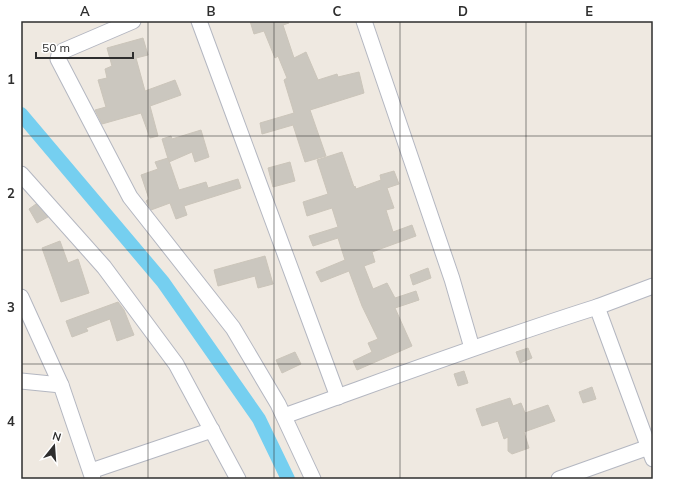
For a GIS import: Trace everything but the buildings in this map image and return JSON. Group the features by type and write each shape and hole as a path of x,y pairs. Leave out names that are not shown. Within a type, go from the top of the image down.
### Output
{"street":[{"path":"133,21 63,51 59,55 58,59 130,197 233,328 284,416 313,479"},
{"path":"199,21 338,397"},
{"path":"364,21 452,279 472,348"},
{"path":"21,174 104,267 176,364 238,479"},
{"path":"284,416 472,348 598,307 653,286"},
{"path":"21,297 61,385 92,475 212,430"},
{"path":"559,479 651,453 598,307"},
{"path":"21,381 61,385"}],"waterway":[{"path":"21,114 163,282 259,419 288,479"}]}
